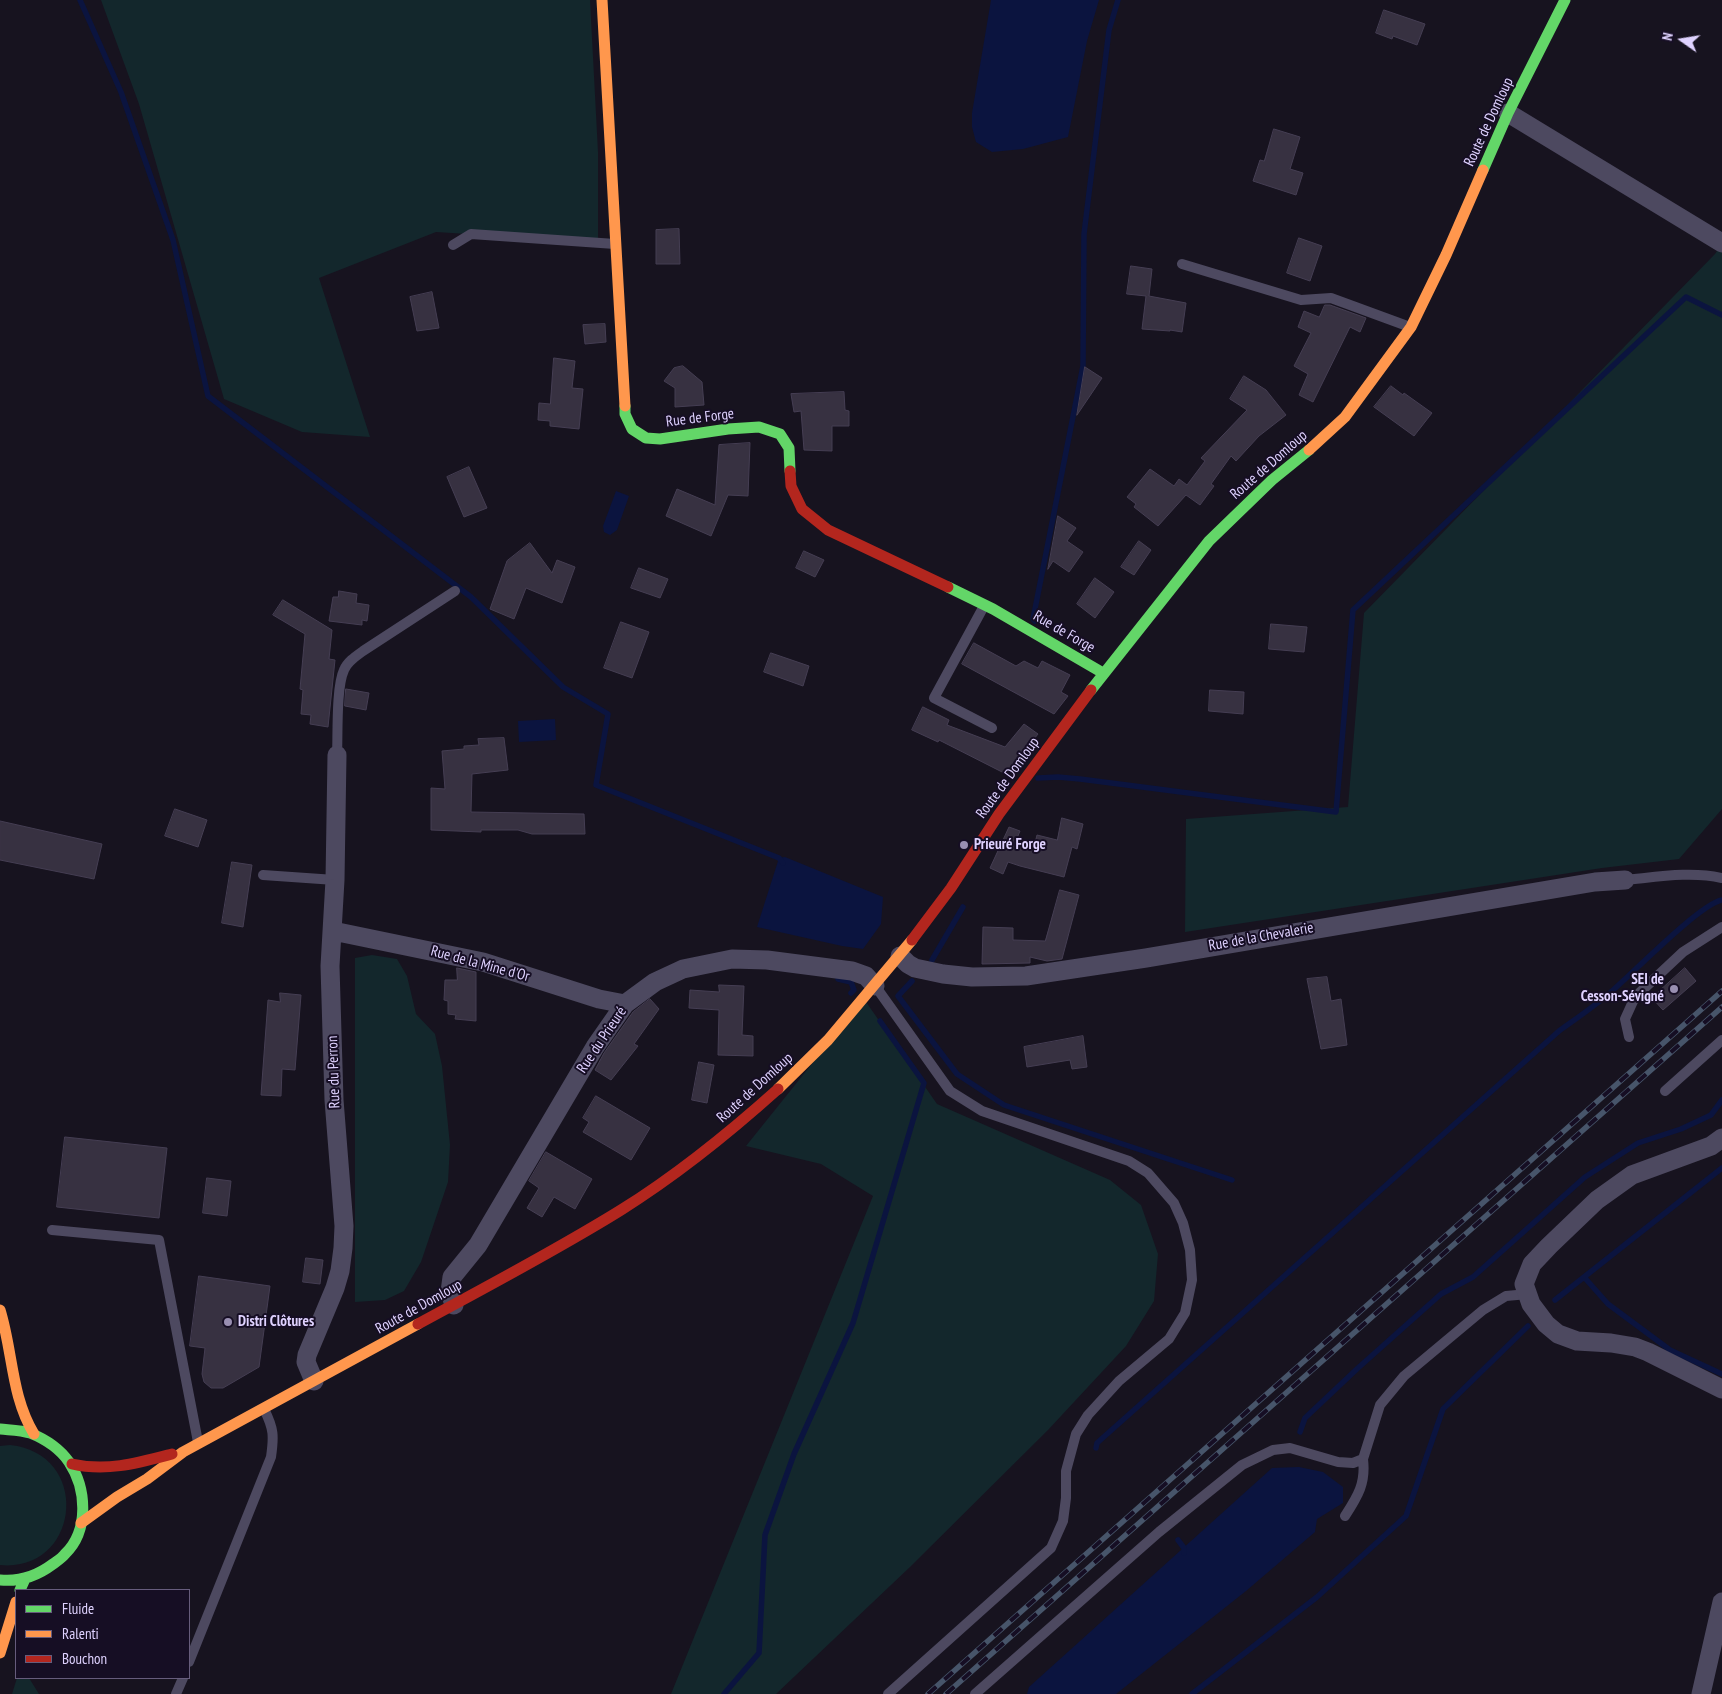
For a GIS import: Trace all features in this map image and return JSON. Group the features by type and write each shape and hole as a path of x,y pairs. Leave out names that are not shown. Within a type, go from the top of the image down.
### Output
{"main road":[{"name":"Rue de Forge","path":"602,0 625,414 632,429 646,438 760,427 780,434 789,448 791,486 802,509 828,530 984,605 1103,673"},
{"name":"Route de Domloup","path":"81,1523 198,1443 454,1305 595,1226 687,1164 732,1129 828,1040 900,956 951,888 999,814 1103,673 1208,541 1272,480 1304,455 1345,417 1411,327 1446,255 1508,113 1565,0"},
{"path":"0,1310 6,1328 20,1406 26,1423 34,1434"},
{"path":"0,1429 34,1434 55,1445 72,1464 81,1486 83,1511 81,1523 72,1545 56,1563 25,1579 0,1580"},
{"name":"Route de Domloup","path":"72,1464 85,1468 116,1467 183,1452"},
{"path":"20,1589 25,1579"},
{"path":"0,1653 15,1605"}],"street":[{"path":"1508,113 1722,242"},
{"name":"Rue du Perron","path":"314,1381 306,1362 307,1355 330,1302 340,1271 344,1226 334,1100 330,966 335,880 337,755"},
{"name":"Rue de la Chevalerie","path":"900,956 915,968 943,974 972,977 1026,976 1595,882 1625,880"},
{"name":"Rue de la Mine d'Or","path":"333,931 483,962 600,999 625,1004"},
{"name":"Rue du Prieuré","path":"454,1305 450,1292 452,1277 483,1237 595,1046 625,1004 655,982 683,970 732,959 767,960 852,971 866,976 875,986"},
{"path":"1722,1138 1711,1146 1632,1175 1597,1200 1548,1246 1532,1264 1524,1284 1531,1304 1546,1324 1558,1334 1576,1341 1611,1343 1635,1347 1722,1389"},
{"path":"1701,1694 1722,1602"}],"lane":[{"path":"453,245 471,234 616,244"},
{"path":"1182,264 1301,300 1331,298 1411,327"},
{"path":"337,755 340,688 344,670 353,658 455,591"},
{"path":"984,605 934,698 992,728"},
{"path":"263,875 335,880"},
{"path":"1625,880 1675,875 1722,878"},
{"path":"1629,1037 1625,1019 1634,997 1683,952 1722,927"},
{"path":"875,986 950,1091 982,1111 1129,1161 1148,1173 1174,1203 1183,1223 1190,1250 1192,1280 1185,1313 1170,1338 1119,1382 1088,1415 1076,1434 1066,1470 1066,1498 1063,1521 1051,1548 888,1694"},
{"path":"1665,1091 1722,1040"},
{"path":"52,1230 159,1240 198,1443"},
{"path":"1345,1516 1359,1494 1365,1474 1363,1459 1380,1405 1404,1376 1483,1310 1506,1296 1528,1294"},
{"path":"190,1659 270,1458 274,1439 273,1426 264,1408"},
{"path":"975,1694 1159,1532 1242,1465 1273,1450 1290,1448 1338,1462 1353,1463 1363,1459"},
{"path":"176,1694 183,1679"}],"green space":[{"path":"101,0 590,0 598,152 598,242 436,232 319,278 370,437 302,432 224,399 139,104"},
{"path":"1722,244 1722,809 1679,859 1602,868 1185,932 1186,819 1348,807 1364,613 1715,254"},
{"path":"372,955 397,959 407,976 416,1014 435,1034 442,1066 450,1145 448,1182 421,1262 404,1291 385,1300 355,1302 355,958"},
{"path":"864,999 937,1104 1110,1180 1141,1205 1158,1254 1154,1301 1126,1346 1048,1430 910,1567 776,1694 671,1694 873,1196 821,1164 746,1146"},
{"path":"10,1445 37,1453 55,1469 64,1489 66,1511 60,1533 47,1551 27,1563 0,1565 0,1446"},
{"path":"17,1679 30,1679 39,1694 12,1694"}],"shaded area":[{"path":"991,0 1099,0 1087,41 1068,137 1023,149 992,152 976,142 972,127 972,113"},
{"path":"616,491 629,496 617,530 610,535 604,532 603,526"},
{"path":"555,719 556,740 519,742 518,721"},
{"path":"785,857 883,897 881,924 863,949 757,927 779,858"},
{"path":"1299,1467 1323,1472 1343,1487 1343,1503 1317,1519 1315,1532 1246,1591 1116,1694 1027,1694 1029,1687 1272,1468"}],"building":[{"path":"1384,10 1425,24 1417,45 1393,36 1392,39 1376,33"},
{"path":"1274,129 1300,137 1290,169 1303,173 1296,195 1253,181 1260,160 1264,161"},
{"path":"679,229 680,264 656,264 656,230"},
{"path":"1299,238 1322,246 1310,281 1287,273"},
{"path":"1131,266 1152,269 1149,296 1186,303 1182,332 1142,329 1146,296 1127,294"},
{"path":"432,292 439,328 417,331 410,297"},
{"path":"1325,305 1330,305 1366,318 1360,332 1350,327 1313,402 1299,395 1308,374 1294,366 1311,333 1298,327 1304,311 1319,317"},
{"path":"605,324 606,342 585,344 583,325"},
{"path":"554,358 575,361 572,388 583,389 579,429 550,426 550,421 538,420 539,403 550,404"},
{"path":"683,366 702,382 704,405 675,407 675,388 664,381 674,368"},
{"path":"1085,367 1102,378 1077,415"},
{"path":"1244,376 1266,390 1286,415 1259,436 1236,461 1231,456 1211,484 1214,486 1200,505 1186,495 1158,526 1134,507 1136,504 1127,497 1150,469 1174,486 1179,479 1187,485 1205,461 1201,458 1247,410 1230,399"},
{"path":"1391,386 1432,413 1414,436 1374,407"},
{"path":"844,392 845,410 849,411 849,426 832,426 832,451 804,450 801,411 794,412 791,394"},
{"path":"750,443 748,496 728,495 711,536 666,516 677,489 715,505 719,445"},
{"path":"469,467 487,508 464,517 447,477"},
{"path":"1058,516 1076,528 1067,541 1083,552 1069,572 1053,561 1048,569"},
{"path":"1139,541 1151,550 1134,575 1121,567"},
{"path":"530,543 552,573 557,560 575,567 562,603 526,588 514,619 490,609 507,561"},
{"path":"804,551 824,560 815,577 796,568"},
{"path":"639,568 668,579 660,598 631,588"},
{"path":"1095,578 1114,592 1095,618 1077,604"},
{"path":"339,591 357,594 356,603 369,605 367,621 362,620 362,625 329,621 333,597 338,597"},
{"path":"283,600 332,630 329,659 335,660 328,727 310,724 311,715 301,714 303,690 300,689 305,634 273,615"},
{"path":"621,622 649,632 632,678 604,668"},
{"path":"1271,624 1307,627 1304,652 1269,649"},
{"path":"974,643 1016,666 1024,661 1038,668 1042,661 1070,675 1061,692 1068,696 1054,714 962,664"},
{"path":"771,653 809,666 803,686 764,672"},
{"path":"346,689 369,693 366,710 345,706"},
{"path":"1210,690 1244,692 1243,714 1209,711"},
{"path":"923,707 949,720 947,725 1005,747 1024,724 1038,734 1006,774 939,740 938,742 912,730"},
{"path":"504,738 508,770 472,774 471,812 584,814 585,834 532,834 518,830 481,830 481,832 431,830 431,788 445,789 442,751 464,749 464,746 479,745 478,739"},
{"path":"175,809 207,820 198,847 165,836"},
{"path":"1062,818 1083,824 1077,849 1072,847 1064,877 1008,862 1003,874 990,868 1009,827 1020,831 1015,843 1033,851 1037,835 1057,840"},
{"path":"0,821 102,844 94,879 0,860"},
{"path":"232,862 252,865 243,927 222,923"},
{"path":"1060,890 1079,895 1062,959 1047,961 1030,957 1030,963 982,964 983,927 1013,928 1013,940 1045,941"},
{"path":"457,968 476,972 476,1021 455,1019 456,1015 448,1014 448,1001 444,1000 445,980 457,980"},
{"name":"SEI de Cesson-Sévigné","path":"1685,968 1696,981 1663,1010 1652,998"},
{"path":"1327,977 1331,1001 1341,999 1347,1045 1321,1049 1307,979"},
{"path":"719,985 744,986 742,1035 753,1036 753,1056 718,1055 719,1010 689,1008 690,990 719,992"},
{"path":"280,993 301,995 295,1070 282,1069 281,1096 261,1095 268,1000 280,1002"},
{"path":"650,999 659,1009 634,1044 638,1046 611,1080 595,1070 604,1053 633,1012"},
{"path":"1083,1036 1087,1067 1072,1069 1070,1060 1027,1067 1024,1047"},
{"path":"699,1062 714,1065 707,1103 692,1100"},
{"path":"596,1096 650,1128 631,1160 583,1132 589,1122 583,1118"},
{"path":"65,1137 167,1148 159,1218 57,1207"},
{"path":"546,1152 592,1179 575,1209 554,1197 542,1217 527,1208 539,1188 529,1181"},
{"path":"207,1178 231,1181 227,1216 203,1213"},
{"path":"306,1258 323,1260 320,1284 303,1282"},
{"path":"199,1276 270,1286 259,1367 223,1388 211,1388 204,1382 202,1374 205,1348 190,1346"}],"waterway":[{"path":"80,0 121,92 173,240 208,396 471,597 563,687 608,714 596,785 779,858 783,863"},
{"path":"1035,621 1033,619 1083,366 1084,234 1109,30 1118,0"},
{"path":"1038,778 1080,779 1336,812 1353,610 1686,297 1722,315"},
{"path":"1016,765 1022,758"},
{"path":"1096,1448 1097,1443 1559,1031 1606,996 1698,913 1722,900"},
{"path":"932,960 963,907"},
{"path":"838,979 851,982 854,990 851,993"},
{"path":"912,981 898,996 957,1074 1004,1105 1232,1180"},
{"path":"724,1694 759,1653 765,1535 794,1454 853,1323 924,1083 880,1021"},
{"path":"1300,1432 1305,1418 1358,1368 1441,1294 1473,1277 1585,1177 1638,1143 1681,1129 1711,1115 1722,1100"},
{"path":"1555,1300 1722,1168"},
{"path":"1584,1277 1608,1304 1670,1350 1722,1374"},
{"path":"1192,1694 1317,1597 1406,1516 1443,1409 1528,1326"},
{"path":"1178,1540 1184,1548 1184,1553"}],"railway":[{"path":"928,1694 1722,991"},
{"path":"946,1694 1722,1007"}],"traffic: fast":[{"path":"1483,170 1508,113 1565,0"},
{"path":"625,406 625,414 632,429 646,438 660,439 728,429 759,427 780,434 789,448 790,471"},
{"path":"1091,690 1209,541 1272,480 1309,450"},
{"path":"948,587 993,609 1103,673"},
{"path":"0,1429 30,1433 47,1441 57,1449 69,1462 75,1473 82,1497 83,1510 82,1522 73,1545 61,1558 41,1572 28,1577 0,1580"},
{"path":"20,1589 25,1579"}],"traffic: slow":[{"path":"602,0 625,406"},
{"path":"1309,450 1345,417 1411,327 1446,255 1483,170"},
{"path":"778,1089 828,1040 912,940"},
{"path":"0,1310 21,1404 34,1434"},
{"path":"81,1523 117,1497 147,1479 183,1452 418,1324"},
{"path":"0,1653 15,1605"}],"traffic: jam":[{"path":"790,471 791,486 802,509 828,530 948,587"},
{"path":"912,940 951,888 999,814 1091,690"},
{"path":"418,1324 546,1254 642,1197 702,1153 778,1089"},
{"path":"72,1464 110,1467 172,1454"}],"place":[{"name":"Prieuré Forge","path":"964,845"},
{"name":"SEI de Cesson-Sévigné","path":"1674,989"},
{"name":"Distri Clôtures","path":"228,1322"}]}
